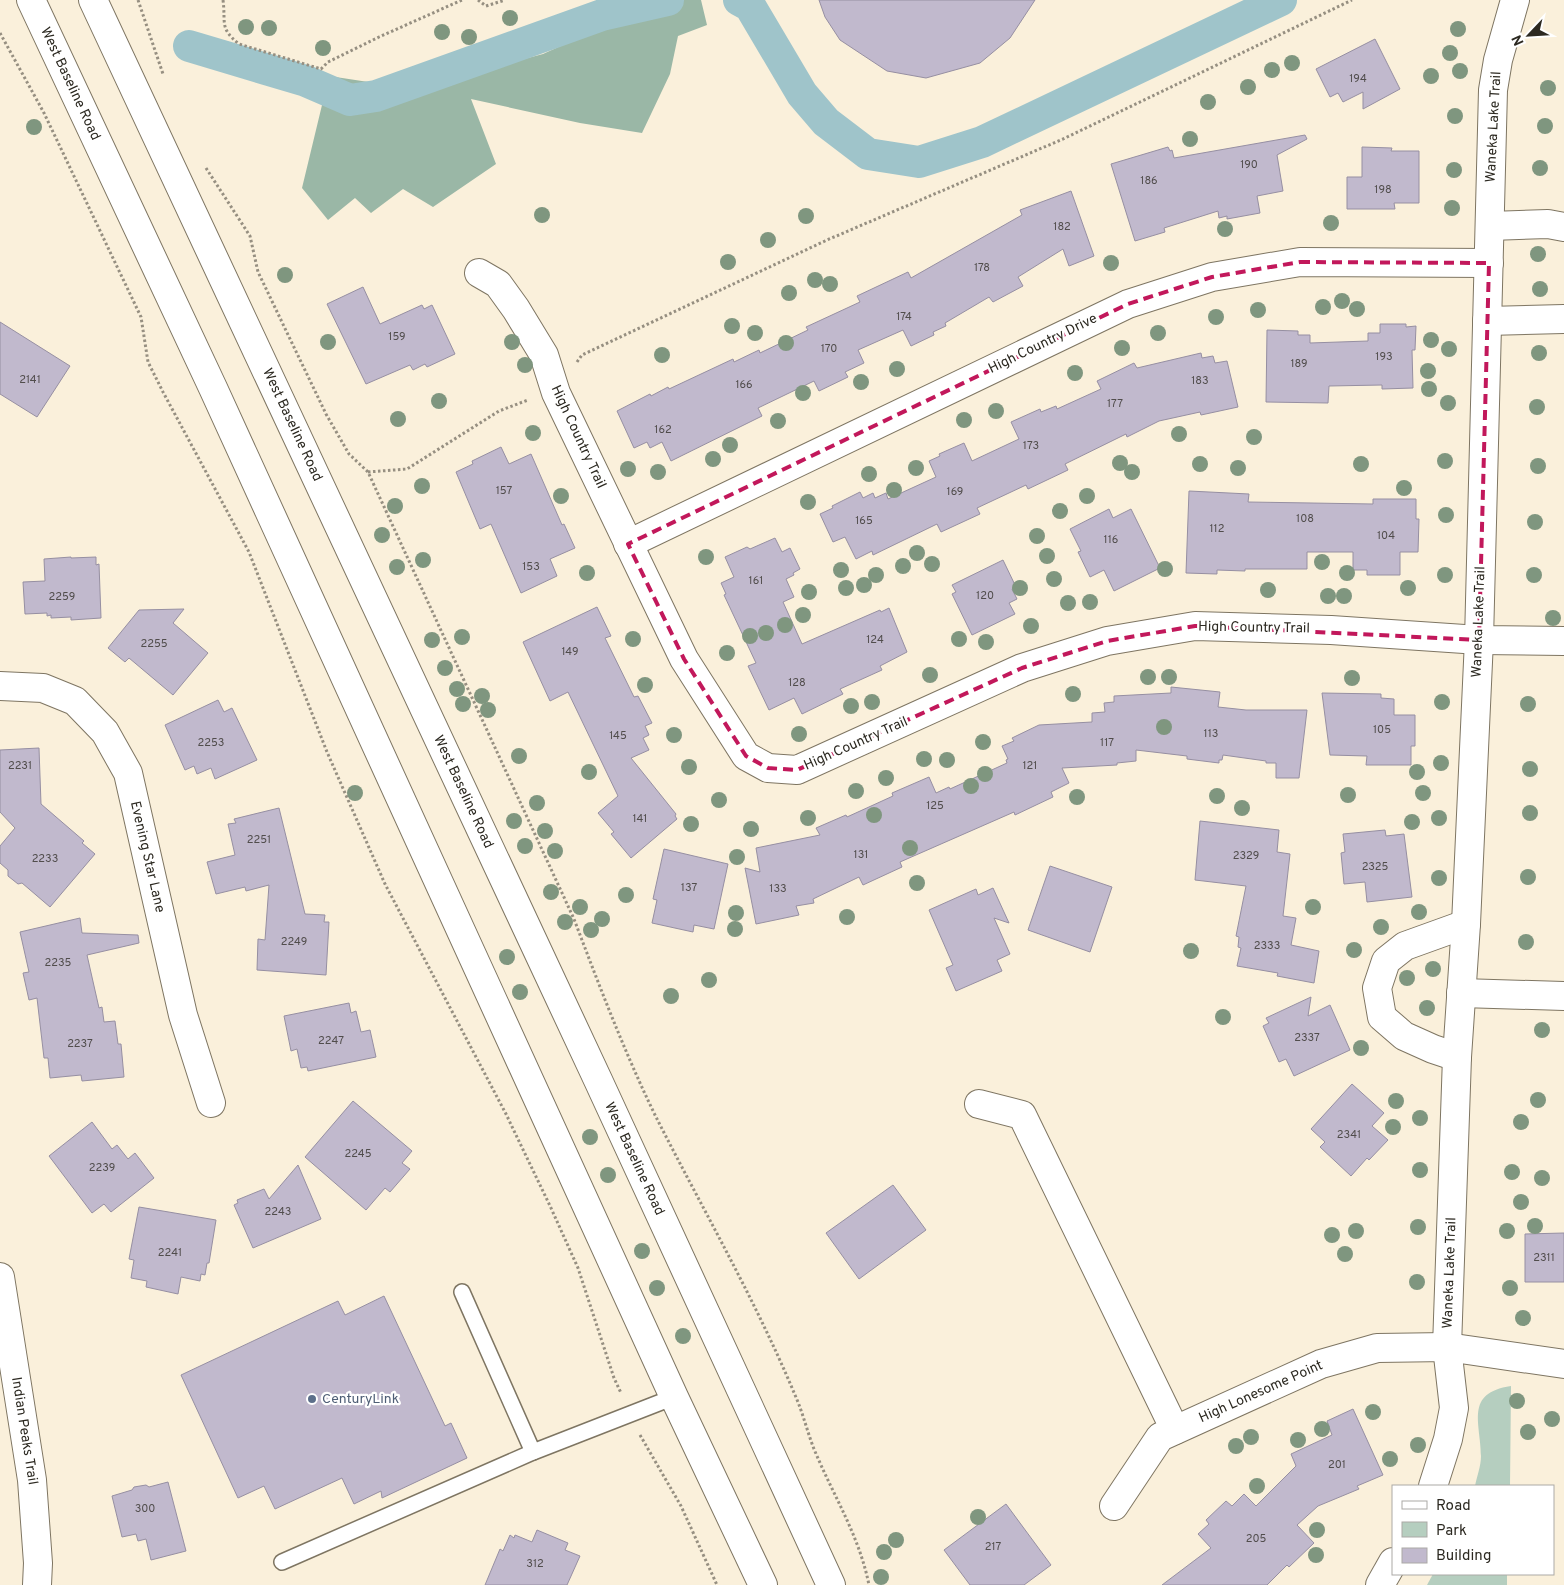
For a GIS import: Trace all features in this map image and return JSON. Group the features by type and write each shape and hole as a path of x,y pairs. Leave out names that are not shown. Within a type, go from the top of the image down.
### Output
{"street":[{"name":"West Baseline Road","path":"30,0 213,388 674,1397 763,1585"},
{"name":"West Baseline Road","path":"93,0 831,1585"},
{"name":"Waneka Lake Trail","path":"1433,1485 1448,1439 1454,1408 1447,1347 1458,1057 1479,640 1493,90 1498,60 1514,0"},
{"path":"1490,226 1548,224 1564,227"},
{"name":"High Country Drive","path":"628,544 1128,304 1212,277 1300,262 1489,263"},
{"name":"High Country Trail","path":"479,273 498,284 516,309 544,355 556,393 684,659 746,756 768,768 797,770 1022,668 1107,641 1195,626 1331,630 1479,640 1564,641"},
{"path":"1488,321 1564,319"},
{"name":"Evening Star Lane","path":"0,686 43,688 76,700 105,732 128,773 183,1015 211,1103"},
{"path":"1458,1057 1433,1049 1404,1036 1382,1017 1377,988 1386,962 1405,946 1466,924"},
{"path":"1461,994 1564,996"},
{"path":"979,1104 1022,1115 1175,1430"},
{"name":"Indian Peaks Trail","path":"0,1277 32,1480 38,1563 37,1585"},
{"name":"High Lonesome Point","path":"1114,1506 1160,1437 1321,1364 1377,1348 1447,1347 1564,1364"},
{"path":"1380,1585 1392,1564"}],"lane":[{"path":"462,1292 533,1452"},
{"path":"282,1562 533,1452 674,1397"}],"path":[{"path":"138,0 163,75"},
{"path":"223,0 225,30 228,36 239,44 321,69 328,62 378,37 462,0"},
{"path":"478,0 486,6 505,0"},
{"path":"368,472 407,469 499,411 537,396 556,393 582,355 827,240 1063,139 1352,0"},
{"path":"0,33 44,113 141,317 148,362 249,552 327,752 385,884 506,1114 551,1208 578,1268 614,1378 640,1435 681,1506 717,1585"},
{"path":"205,165 250,236 258,272 326,414 349,454 368,472 574,919 600,990 636,1073 655,1114 751,1299 796,1396 814,1449 864,1561 869,1585"}],"highlighted area":[{"path":"1300,262 1489,263 1479,640 1195,626 1107,641 1022,668 797,770 768,768 746,756 684,659 628,544 1128,304 1212,277"}],"green space":[{"path":"613,0 701,0 707,25 678,36 670,74 642,133 580,123 471,99 496,164 433,207 403,189 371,213 355,198 328,220 302,188 329,76 375,83 437,82 543,54 589,33"},
{"path":"1511,1386 1510,1485 1475,1485 1481,1460 1478,1411 1486,1395"},
{"path":"1432,1575 1507,1575 1507,1585 1427,1585"}],"building":[{"path":"819,0 1035,0 1010,38 980,63 926,78 887,71 840,40 825,17"},
{"path":"1375,39 1400,89 1363,109 1363,92 1343,102 1338,93 1330,97 1316,69"},
{"path":"1305,135 1307,139 1277,155 1283,191 1257,196 1260,213 1227,219 1227,216 1219,218 1218,211 1164,228 1165,232 1135,241 1111,164 1168,147 1170,151 1172,150 1174,158"},
{"path":"1362,147 1392,148 1391,151 1419,151 1419,203 1394,203 1395,209 1347,209 1347,177 1362,177"},
{"path":"1071,191 1094,256 1069,266 1063,249 1018,277 1023,286 993,302 989,297 945,323 946,326 933,332 934,335 911,346 903,330 858,350 864,363 845,372 848,377 819,391 814,381 758,408 762,416 671,461 662,442 650,448 647,442 634,448 617,411 650,394 651,396 668,387 669,389 733,359 734,362 759,350 760,353 808,330 806,327 860,302 857,296 908,272 911,278 1022,215 1020,210"},
{"path":"363,287 380,324 422,305 424,309 432,305 455,354 427,367 425,364 413,370 410,365 366,384 327,304"},
{"path":"0,322 70,366 37,417 0,394"},
{"path":"1380,324 1406,324 1406,327 1416,326 1415,350 1412,350 1413,388 1382,389 1382,385 1329,386 1328,403 1266,402 1267,330 1298,331 1298,335 1310,335 1310,343 1368,341 1368,333 1380,333"},
{"path":"1201,353 1202,358 1213,356 1215,363 1227,361 1238,407 1201,415 1200,412 1159,421 1127,437 1126,434 1065,464 1068,470 1028,489 1026,485 977,508 980,514 941,532 937,524 873,555 872,551 856,559 845,537 833,542 820,514 833,508 832,506 860,492 863,498 873,493 875,498 886,493 888,499 936,477 929,461 940,456 939,454 964,443 972,461 1019,439 1011,422 1040,409 1041,412 1056,406 1057,409 1101,389 1097,381 1134,363 1137,368"},
{"path":"501,447 509,464 531,454 562,525 564,524 575,548 550,559 557,576 521,593 491,524 480,529 456,472 473,464 472,461"},
{"path":"1189,491 1249,494 1248,502 1373,504 1373,499 1416,499 1416,519 1419,519 1418,552 1400,552 1400,575 1367,575 1367,570 1353,570 1353,552 1307,552 1307,569 1245,569 1245,571 1217,570 1217,574 1186,573"},
{"path":"1109,509 1113,518 1131,509 1160,568 1114,591 1104,570 1090,577 1078,552 1081,551 1070,529"},
{"path":"775,538 782,552 790,548 800,569 786,579 794,597 783,602 802,644 880,610 881,612 889,608 907,652 880,666 882,670 840,689 843,694 802,714 794,698 769,710 748,666 756,663 724,595 726,594 721,583 734,577 725,557 747,547 750,549"},
{"path":"96,557 96,565 99,564 101,618 71,620 71,617 51,618 51,615 47,616 47,613 25,614 23,582 45,581 44,559"},
{"path":"1003,560 1016,587 1012,589 1017,599 1009,603 1015,614 972,635 952,594 956,592 952,585"},
{"path":"597,607 611,636 605,638 634,697 638,696 652,723 645,726 649,735 643,738 649,750 631,758 676,814 677,819 631,858 611,834 614,832 598,813 618,796 568,692 550,701 523,642"},
{"path":"184,609 173,623 208,653 173,695 129,658 125,662 108,648 139,610"},
{"path":"1171,687 1220,692 1218,707 1246,710 1307,710 1299,778 1276,778 1276,763 1266,763 1266,761 1223,755 1219,763 1187,759 1187,756 1136,750 1136,761 1117,763 1117,765 1062,768 1069,783 1051,792 1053,797 1015,815 1014,812 900,862 902,867 863,885 859,877 813,899 814,903 796,906 799,915 756,924 745,868 760,872 756,848 820,835 816,828 846,815 847,817 893,796 892,793 929,777 936,793 949,787 950,789 1007,763 1006,760 1008,759 1002,746 1014,741 1012,738 1039,725 1092,722 1092,713 1105,712 1104,703 1114,702 1114,696 1171,693"},
{"path":"1322,693 1381,694 1381,698 1394,699 1394,715 1415,715 1415,746 1411,746 1411,765 1366,765 1367,756 1330,755"},
{"path":"218,700 224,712 232,708 257,760 215,779 211,768 197,774 194,766 185,770 165,725"},
{"path":"39,748 41,804 84,841 82,843 95,854 50,907 22,883 18,884 8,876 8,870 0,863 0,846 15,828 0,812 0,750"},
{"path":"279,808 305,914 325,915 324,922 329,922 326,975 257,970 258,939 265,940 269,885 246,891 245,887 216,894 207,862 235,855 228,824 236,823 234,819"},
{"path":"1200,821 1279,830 1277,852 1290,854 1283,916 1296,918 1291,945 1319,951 1314,983 1277,976 1278,973 1237,966 1241,948 1238,947 1239,937 1236,936 1246,886 1195,880"},
{"path":"1385,830 1386,836 1404,834 1412,897 1367,902 1365,882 1344,884 1341,853 1345,852 1343,834"},
{"path":"664,849 728,864 714,929 694,925 693,932 652,923 657,900 653,899"},
{"path":"1050,866 1112,887 1090,952 1028,930"},
{"path":"993,888 1009,923 994,918 1010,954 997,960 1002,971 956,991 946,968 953,965 929,910 976,889 978,895"},
{"path":"80,918 82,933 138,935 139,943 87,955 99,1008 102,1007 104,1022 115,1021 118,1044 121,1044 124,1077 82,1081 81,1075 50,1078 48,1058 44,1058 37,998 29,1000 23,973 29,972 20,932"},
{"path":"1311,997 1308,1016 1330,1005 1350,1050 1294,1076 1286,1059 1279,1062 1263,1026 1269,1023 1266,1018"},
{"path":"349,1003 351,1013 356,1011 361,1032 370,1030 376,1057 308,1071 307,1067 301,1068 297,1049 291,1051 284,1016"},
{"path":"1352,1084 1384,1113 1372,1126 1388,1140 1369,1160 1367,1158 1351,1176 1320,1147 1325,1142 1311,1129"},
{"path":"353,1101 412,1151 402,1163 410,1169 390,1192 385,1188 366,1210 305,1157"},
{"path":"92,1122 112,1149 117,1145 128,1159 135,1153 154,1178 111,1212 104,1204 92,1213 49,1156"},
{"path":"298,1165 321,1219 253,1248 234,1205 238,1203 237,1200 264,1189 269,1199"},
{"path":"893,1185 926,1230 859,1279 826,1233"},
{"path":"139,1207 216,1220 209,1263 207,1263 205,1275 201,1274 200,1281 181,1277 178,1294 146,1287 147,1281 131,1278 134,1260 129,1259"},
{"path":"1564,1233 1564,1282 1525,1282 1525,1234"},
{"name":"CenturyLink","path":"384,1296 445,1426 451,1423 467,1458 382,1498 381,1491 354,1504 342,1478 275,1509 264,1486 238,1498 181,1375 338,1301 345,1315"},
{"path":"1353,1409 1383,1475 1357,1486 1359,1489 1318,1506 1297,1525 1314,1543 1289,1567 1287,1565 1267,1585 1162,1585 1211,1548 1198,1534 1209,1524 1206,1520 1226,1501 1232,1506 1244,1494 1256,1506 1296,1466 1291,1454 1332,1435 1327,1421"},
{"path":"168,1482 186,1551 151,1560 146,1539 138,1541 136,1534 122,1537 112,1496 132,1490 134,1487 146,1485 149,1487"},
{"path":"1006,1504 1051,1565 1024,1585 970,1585 944,1550"},
{"path":"537,1530 568,1543 565,1550 580,1556 567,1585 485,1585 500,1549 503,1551 510,1535 514,1538 515,1535 532,1542"}],"waterway":[{"path":"189,46 306,81 350,100 376,96 602,15 668,0"},
{"path":"739,0 750,6 802,94 826,122 868,154 919,162 982,142 1281,0"}],"place":[{"name":"CenturyLink","path":"312,1399"}]}
